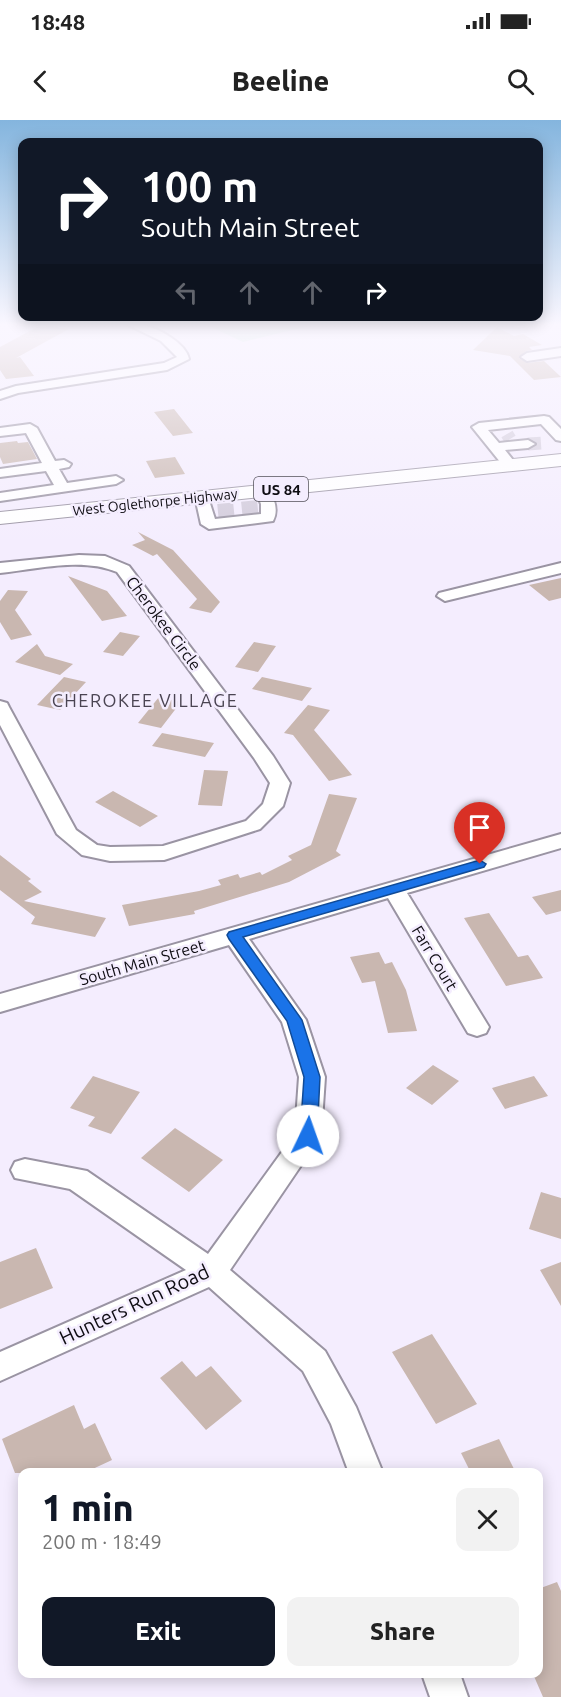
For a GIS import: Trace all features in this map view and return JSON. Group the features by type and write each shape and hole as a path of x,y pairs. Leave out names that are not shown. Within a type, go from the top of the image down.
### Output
{"highway":[{"name":"West Oglethorpe Highway","path":"0,518 52,513 211,511 262,506 511,442 561,460"}],"street":[{"path":"496,447 511,442 544,420 561,440"},
{"path":"496,447 479,427 511,442"},
{"path":"3,437 30,428 62,479"},
{"path":"543,443 561,440"},
{"path":"496,447 511,442"},
{"path":"0,473 62,479 116,480"},
{"path":"0,485 62,479"},
{"path":"0,497 41,491 62,479"},
{"path":"41,491 52,513"},
{"path":"211,511 209,524 268,518 262,506"},
{"name":"Cherokee Circle","path":"0,568 79,560 105,561 123,569 263,756 280,783 273,806 253,825 164,853 110,854 90,850 68,834 0,706"},
{"path":"445,596 561,568"},
{"name":"South Main Street","path":"0,1003 561,841"},
{"name":"Farr Court","path":"393,889 477,1027"},
{"name":"Hunters Run Road","path":"0,1367 212,1272 308,1136 312,1077 294,1020 234,935"},
{"path":"25,1170 77,1179 212,1272 314,1362 345,1418 364,1468"},
{"path":"442,1678 449,1697"}],"building":[{"path":"174,409 193,433 173,436 154,412"},
{"path":"17,441 18,443 28,442 37,459 3,464 0,457 0,443"},
{"path":"175,457 185,474 155,478 146,461"},
{"path":"138,532 173,550 220,602 211,613 189,608 197,599 157,554 153,556 132,545 145,540"},
{"path":"68,576 107,591 127,616 102,621"},
{"path":"561,578 561,598 549,601 529,585"},
{"path":"8,590 28,591 15,610 32,635 11,640 0,622 0,601"},
{"path":"120,632 140,636 123,656 103,652"},
{"path":"254,642 276,646 258,672 235,667"},
{"path":"37,644 45,656 73,664 60,675 15,662"},
{"path":"64,677 86,682 60,710 37,705"},
{"path":"262,677 312,688 302,701 252,689"},
{"path":"159,697 181,702 161,728 138,723"},
{"path":"308,705 330,710 314,730 352,775 329,781 293,735 284,733"},
{"path":"162,733 214,743 205,757 152,746"},
{"path":"204,770 228,771 222,806 198,805"},
{"path":"113,791 158,816 140,827 95,802"},
{"path":"329,794 357,798 336,851 341,855 289,882 194,911 195,914 129,926 122,905 199,891 221,885 218,880 238,874 240,878 260,872 262,875 292,860 288,856 311,845"},
{"path":"0,855 31,879 28,881 42,892 24,901 106,918 95,937 31,924 35,917 0,890"},
{"path":"561,890 561,911 546,915 532,897"},
{"path":"489,913 518,957 528,955 543,978 506,986 464,918"},
{"path":"379,952 385,964 392,962 406,990 417,1031 388,1033 375,981 362,983 350,957"},
{"path":"433,1065 459,1081 432,1105 406,1088"},
{"path":"93,1076 140,1092 111,1134 88,1126 95,1117 70,1108"},
{"path":"534,1076 548,1096 505,1109 492,1088"},
{"path":"175,1128 223,1160 189,1192 141,1158"},
{"path":"541,1192 561,1198 561,1239 529,1229"},
{"path":"36,1248 53,1288 0,1309 0,1262"},
{"path":"561,1262 561,1306 540,1270"},
{"path":"432,1334 477,1404 436,1424 392,1352"},
{"path":"182,1361 196,1377 211,1366 242,1401 206,1430 160,1378"},
{"path":"74,1405 84,1429 95,1423 112,1460 95,1468 18,1468 18,1473 15,1473 2,1439"},
{"path":"499,1439 514,1468 468,1468 461,1453"},
{"path":"557,1582 561,1591 561,1697 543,1697 535,1678 543,1678 543,1587"}],"tunnel":[{"path":"507,434 510,439"},
{"path":"528,444 543,443"},
{"path":"218,512 258,508"}],"district":[{"name":"CHEROKEE VILLAGE","path":"145,700"}],"route":[{"path":"308,1136 312,1077 294,1020 234,935 480,864"}]}
